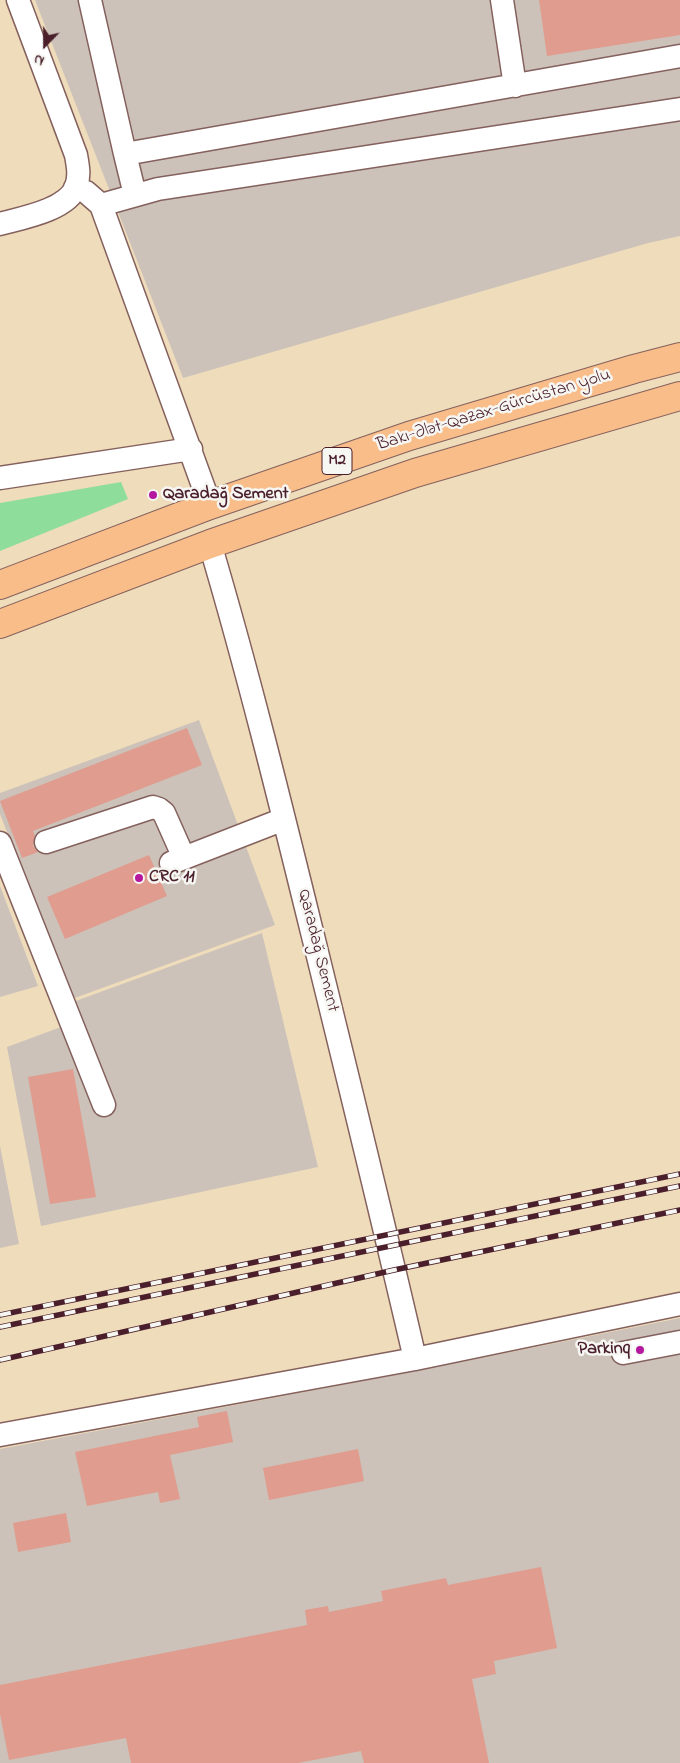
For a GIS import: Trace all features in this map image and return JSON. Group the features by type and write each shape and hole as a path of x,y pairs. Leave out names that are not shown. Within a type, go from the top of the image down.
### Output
{"highway":[{"name":"Bakı-Ələt-Qazax-Gürcüstan yolu","path":"0,585 210,506 409,436 634,368 680,357"},
{"name":"Bakı-Ələt-Qazax-Gürcüstan yolu","path":"0,624 210,544 415,473 680,396"}],"street":[{"path":"0,224 47,210 61,203 75,188 78,169 76,155 18,0"},
{"path":"90,0 135,195"},
{"path":"502,0 516,86"},
{"path":"125,154 680,56"},
{"path":"101,205 158,189 680,110"},
{"path":"75,188 86,192 101,205 210,506"},
{"path":"0,478 190,449"},
{"name":"Qaradağ Sement","path":"210,544 232,617 284,820 387,1234 416,1359"},
{"path":"46,842 153,807 164,813 177,860 284,820"},
{"path":"0,843 104,1105"},
{"path":"0,1435 416,1359 680,1304"},
{"path":"622,1353 680,1342"}],"shaded area":[{"path":"35,0 680,0 680,236 648,243 183,378"},
{"path":"199,720 275,925 72,999 0,814 0,793"},
{"path":"0,886 38,986 0,997"},
{"path":"262,933 318,1167 41,1226 7,1047 80,1020 73,1002"},
{"path":"0,1146 19,1244 0,1248"},
{"path":"680,1318 680,1763 0,1763 0,1449 422,1370"}],"green space":[{"path":"121,482 128,499 0,551 0,503"}],"building":[{"path":"539,0 680,0 680,35 547,56"},
{"path":"187,728 202,765 33,831 35,836 33,846 38,852 22,858 0,801"},
{"path":"149,855 167,896 65,939 47,897"},
{"path":"73,1069 96,1197 50,1204 28,1077"},
{"path":"227,1411 233,1442 170,1455 180,1499 160,1503 158,1492 87,1506 75,1452 199,1427 197,1417"},
{"path":"358,1449 364,1481 269,1500 263,1468"},
{"path":"66,1513 71,1542 18,1552 13,1523"},
{"path":"541,1567 557,1648 494,1661 496,1674 472,1679 489,1763 364,1763 361,1751 298,1763 131,1763 126,1738 9,1760 0,1714 0,1685 307,1625 305,1610 328,1606 329,1612 383,1601 381,1591 446,1578 448,1585"}],"railway":[{"path":"0,1315 680,1174"},
{"path":"0,1327 680,1186"},
{"path":"0,1360 394,1270 680,1210"}],"place":[{"name":"Qaradağ Sement","path":"153,495"},
{"name":"CRC 11","path":"139,878"},
{"name":"Parkinq","path":"640,1350"}]}
